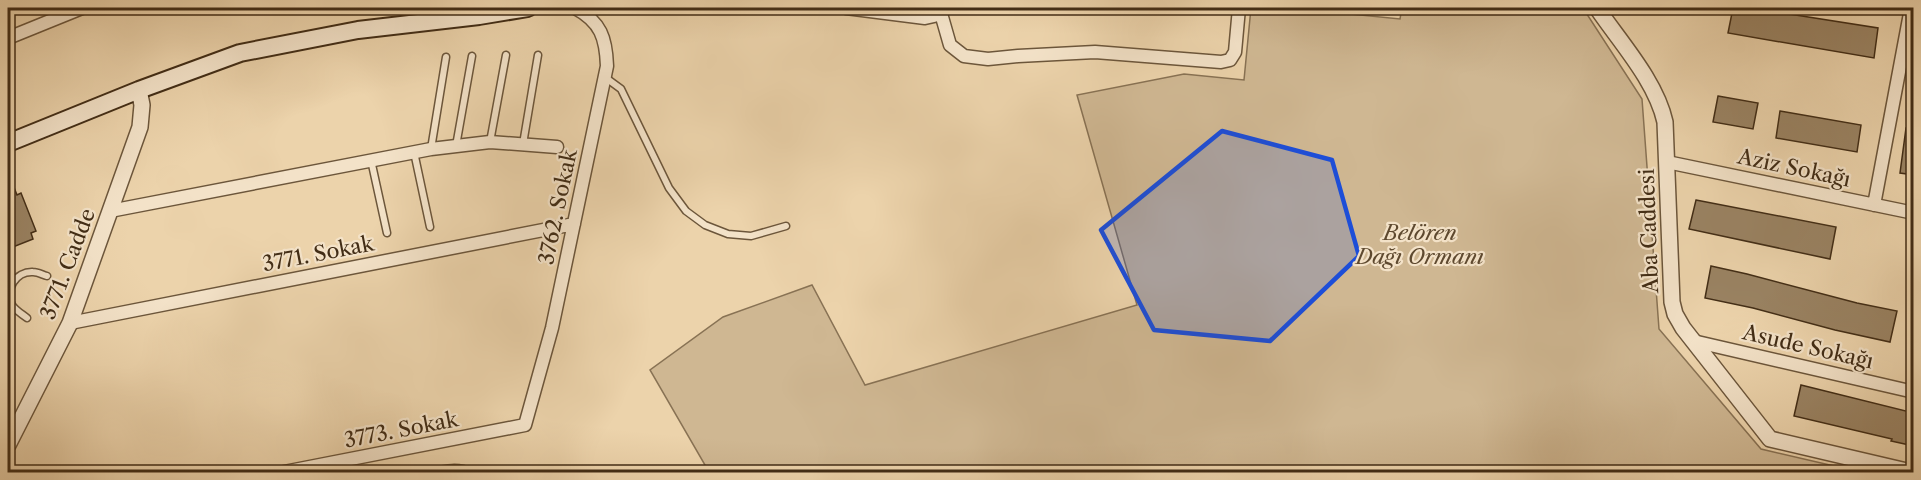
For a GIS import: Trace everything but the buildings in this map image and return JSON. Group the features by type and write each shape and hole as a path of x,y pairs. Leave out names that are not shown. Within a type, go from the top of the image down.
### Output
{"main road":[{"path":"8,143 139,90 240,53 358,30 528,8"}],"street":[{"path":"8,38 57,12 82,8"},
{"name":"3762. Sokak","path":"525,425 552,328 607,66 607,45 599,27 585,13 575,8"},
{"path":"846,8 925,18 934,16 941,9"},
{"path":"941,9 950,45 964,56 988,59 1095,52 1221,62 1230,60 1235,52 1239,8"},
{"name":"Aba Caddesi","path":"1597,8 1653,88 1661,105 1665,122 1672,302 1675,315 1770,439 1911,472"},
{"path":"1875,205 1911,8"},
{"name":"3771. Cadde","path":"8,444 69,323 140,127 142,105 139,90"},
{"path":"110,212 431,149 490,142 557,147"},
{"name":"Aziz Sokağı","path":"1667,162 1914,213"},
{"name":"3771. Sokak","path":"69,323 574,224"},
{"name":"Asude Sokağı","path":"1694,341 1914,392"},
{"name":"3773. Sokak","path":"284,472 525,425"}],"lane":[{"path":"490,142 506,55"},
{"path":"523,145 538,55"},
{"path":"456,146 472,56"},
{"path":"431,149 446,57"},
{"path":"605,78 621,89 669,188 686,211 705,225 728,234 751,236 786,226"},
{"path":"414,152 429,227"},
{"path":"371,160 387,233"},
{"path":"27,318 13,306 9,292 14,281 24,273 35,272 47,276"},
{"path":"429,472 447,468 462,468 471,472"}],"highlighted area":[{"path":"1222,131 1332,160 1359,256 1270,341 1154,330 1101,230"}],"green space":[{"name":"Belören Dağı Ormanı","path":"1251,8 1290,8 1400,19 1402,8 1583,8 1642,99 1659,329 1761,449 1860,472 709,472 650,370 723,317 812,285 865,385 1137,305 1077,95 1184,74 1244,80"}]}
